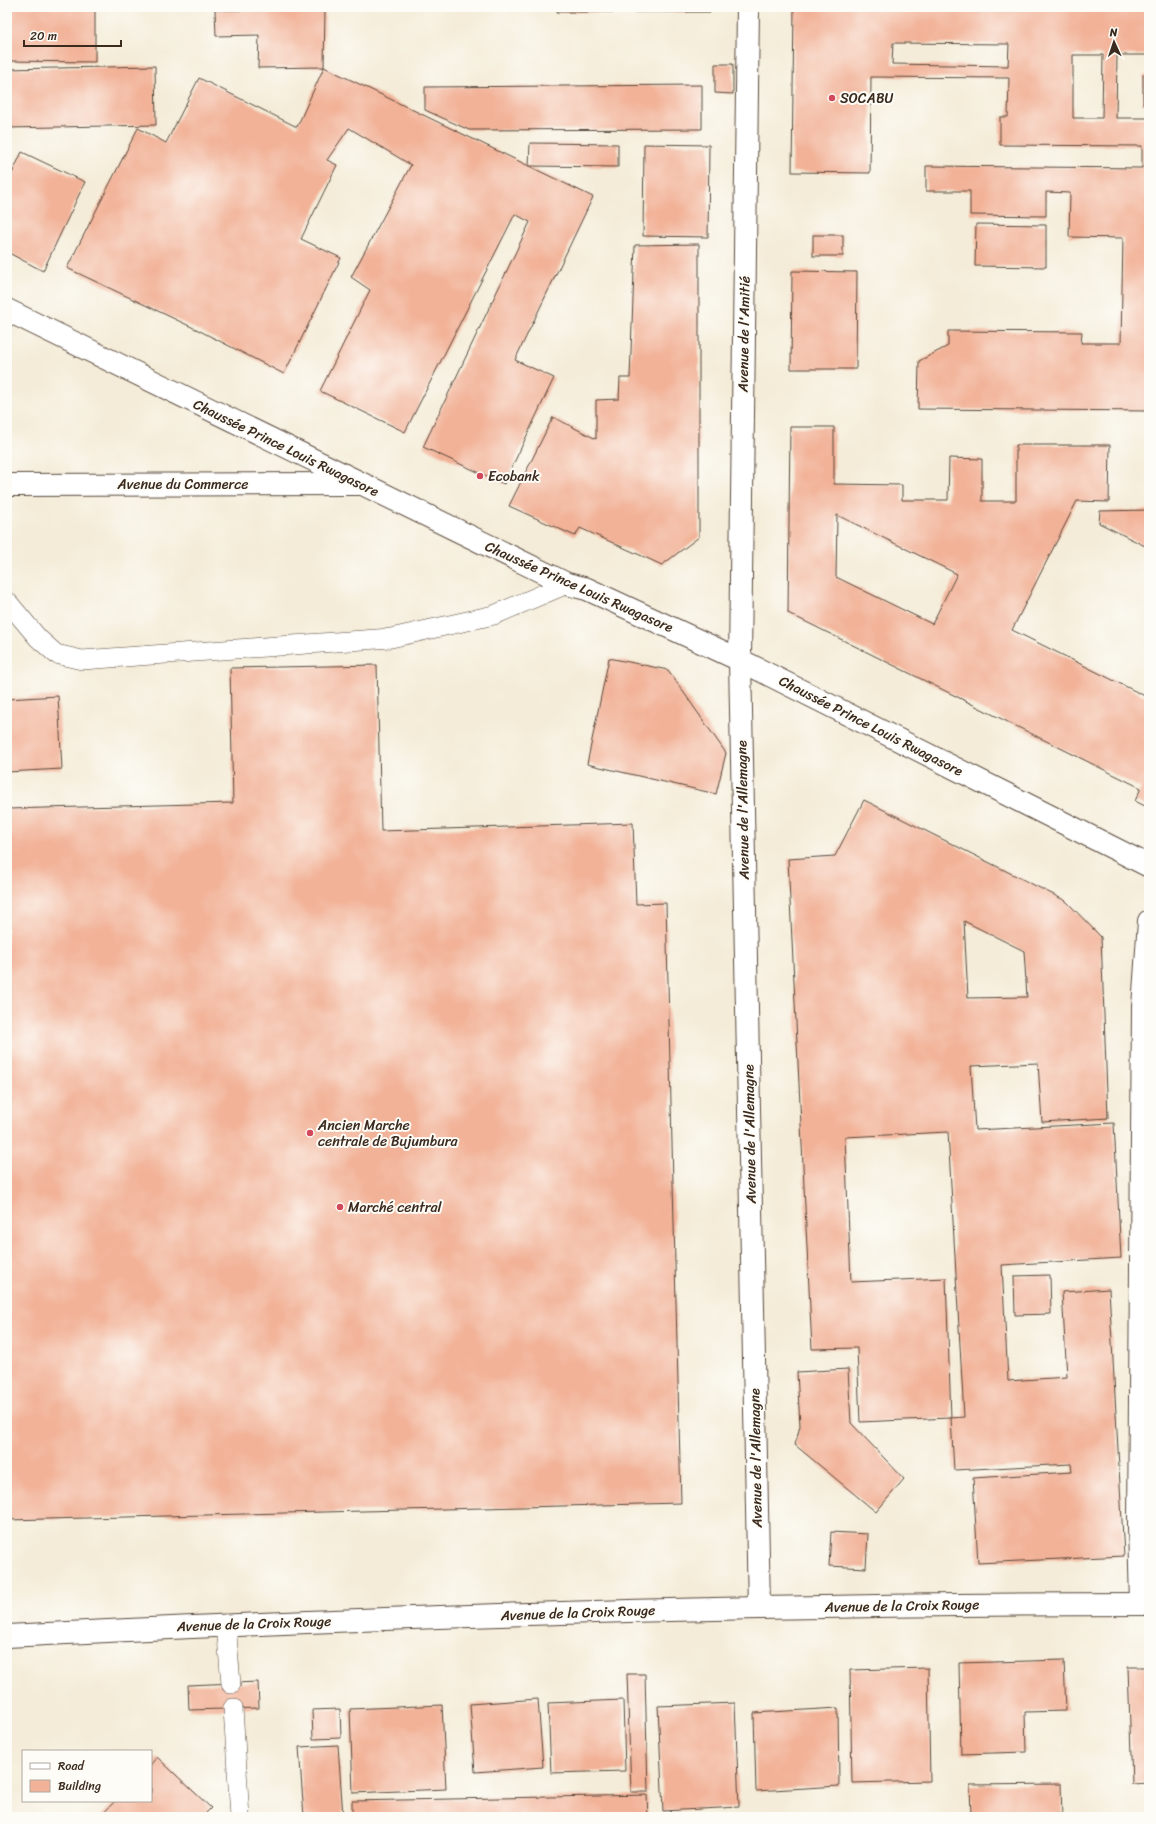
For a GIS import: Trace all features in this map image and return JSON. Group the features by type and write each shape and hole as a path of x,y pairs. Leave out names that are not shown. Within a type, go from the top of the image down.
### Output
{"street":[{"name":"Avenue de l'Amitié","path":"740,660 748,7"},
{"name":"Chaussée Prince Louis Rwagasore","path":"7,310 359,484 567,584 587,589 740,660 1149,866"},
{"name":"Avenue du Commerce","path":"7,485 359,484"},
{"name":"Avenue de l'Allemagne","path":"740,660 760,1608"},
{"path":"1145,1604 1139,1518 1143,1006 1149,921"},
{"name":"Avenue de la Croix Rouge","path":"7,1636 226,1624 760,1608 1145,1604"}],"lane":[{"path":"7,601 38,638 56,654 82,660 391,638 494,616 567,584"},
{"path":"226,1624 232,1684"},
{"path":"233,1708 240,1817"}],"building":[{"path":"7,7 95,7 95,62 7,61"},
{"path":"558,7 710,7 710,12 557,12"},
{"name":"SOCABU","path":"794,7 1149,7 1149,55 1117,55 1116,118 1149,118 1149,411 918,409 919,361 948,346 948,331 1082,332 1081,343 1121,343 1123,238 1069,237 1070,193 1046,192 1046,216 970,215 970,191 926,191 926,166 1142,168 1142,146 1000,145 1000,117 1008,117 1009,78 871,77 870,173 792,172","holes":["893,43 1009,44 1008,66 892,64","1073,55 1103,55 1102,118 1073,118"]},
{"path":"215,10 325,10 324,67 258,68 259,35 216,36"},
{"path":"715,64 733,64 733,94 715,93"},
{"path":"155,66 156,125 7,128 7,69"},
{"path":"324,67 593,197 515,360 554,378 504,484 423,447 530,222 515,214 405,432 320,391 370,290 351,277 411,165 349,128 327,160 337,165 301,239 341,258 284,374 198,330 67,268 138,128 166,143 199,78 297,127"},
{"path":"1143,75 1149,75 1149,104 1143,104"},
{"path":"702,85 702,129 469,130 425,110 425,87"},
{"path":"530,143 618,144 618,167 529,166"},
{"path":"644,144 709,145 708,237 643,236"},
{"path":"22,152 85,182 43,271 7,252 7,184"},
{"path":"976,224 1046,225 1046,267 975,266"},
{"path":"813,235 843,235 843,256 813,256"},
{"path":"699,244 699,537 662,565 580,528 575,536 509,506 553,417 596,439 596,400 619,399 620,378 630,378 635,245"},
{"path":"792,271 857,272 856,369 791,369"},
{"path":"790,427 834,427 834,484 902,485 902,500 948,500 949,458 982,459 982,501 1016,501 1016,445 1110,445 1109,502 1077,501 1012,630 1149,698 1149,808 1135,801 1141,788 788,613","holes":["837,515 957,574 932,624 836,577"]},
{"path":"1149,510 1149,548 1099,523 1100,511"},
{"path":"609,658 668,670 726,753 716,794 587,764"},
{"name":"Marché central","path":"377,665 381,831 633,823 636,904 666,903 681,1503 7,1520 7,809 233,803 230,668"},
{"path":"58,696 62,769 7,772 7,699"},
{"path":"864,800 1066,901 1101,937 1108,1118 1042,1122 1038,1063 971,1066 975,1130 1114,1123 1121,1258 1002,1265 1008,1381 1067,1377 1062,1292 1109,1289 1124,1556 978,1563 973,1478 1072,1472 1071,1464 954,1470 951,1418 860,1422 857,1348 812,1349 788,859 835,856","holes":["964,921 1024,951 1027,997 968,998","948,1132 964,1417 951,1418 946,1278 851,1282 845,1137"]},
{"path":"1050,1275 1051,1314 1015,1315 1014,1276"},
{"path":"848,1369 851,1423 904,1479 876,1512 795,1445 800,1426 797,1372"},
{"path":"831,1532 868,1534 866,1568 829,1566"},
{"path":"1064,1660 1066,1711 1025,1712 1026,1752 961,1754 959,1663"},
{"path":"1128,1667 1149,1667 1149,1783 1132,1784"},
{"path":"928,1668 930,1781 852,1783 850,1670"},
{"path":"627,1674 645,1674 648,1792 631,1792"},
{"path":"258,1682 259,1708 189,1710 188,1685"},
{"path":"538,1699 543,1767 475,1772 470,1704"},
{"path":"623,1700 625,1771 551,1773 548,1703"},
{"path":"735,1703 739,1807 663,1811 658,1706"},
{"path":"442,1705 446,1789 353,1793 350,1709"},
{"path":"838,1708 839,1786 756,1791 754,1713"},
{"path":"340,1709 341,1738 313,1739 312,1710"},
{"path":"338,1745 343,1816 304,1817 299,1747"},
{"path":"157,1757 211,1808 202,1817 100,1817 114,1802 152,1802 152,1763"},
{"path":"1061,1784 1062,1817 971,1817 970,1785"},
{"path":"647,1795 648,1817 352,1817 352,1801"}],"place":[{"name":"SOCABU","path":"832,98"},
{"name":"Ecobank","path":"480,476"},
{"name":"Ancien Marche centrale de Bujumbura","path":"310,1133"},
{"name":"Marché central","path":"340,1207"}]}
